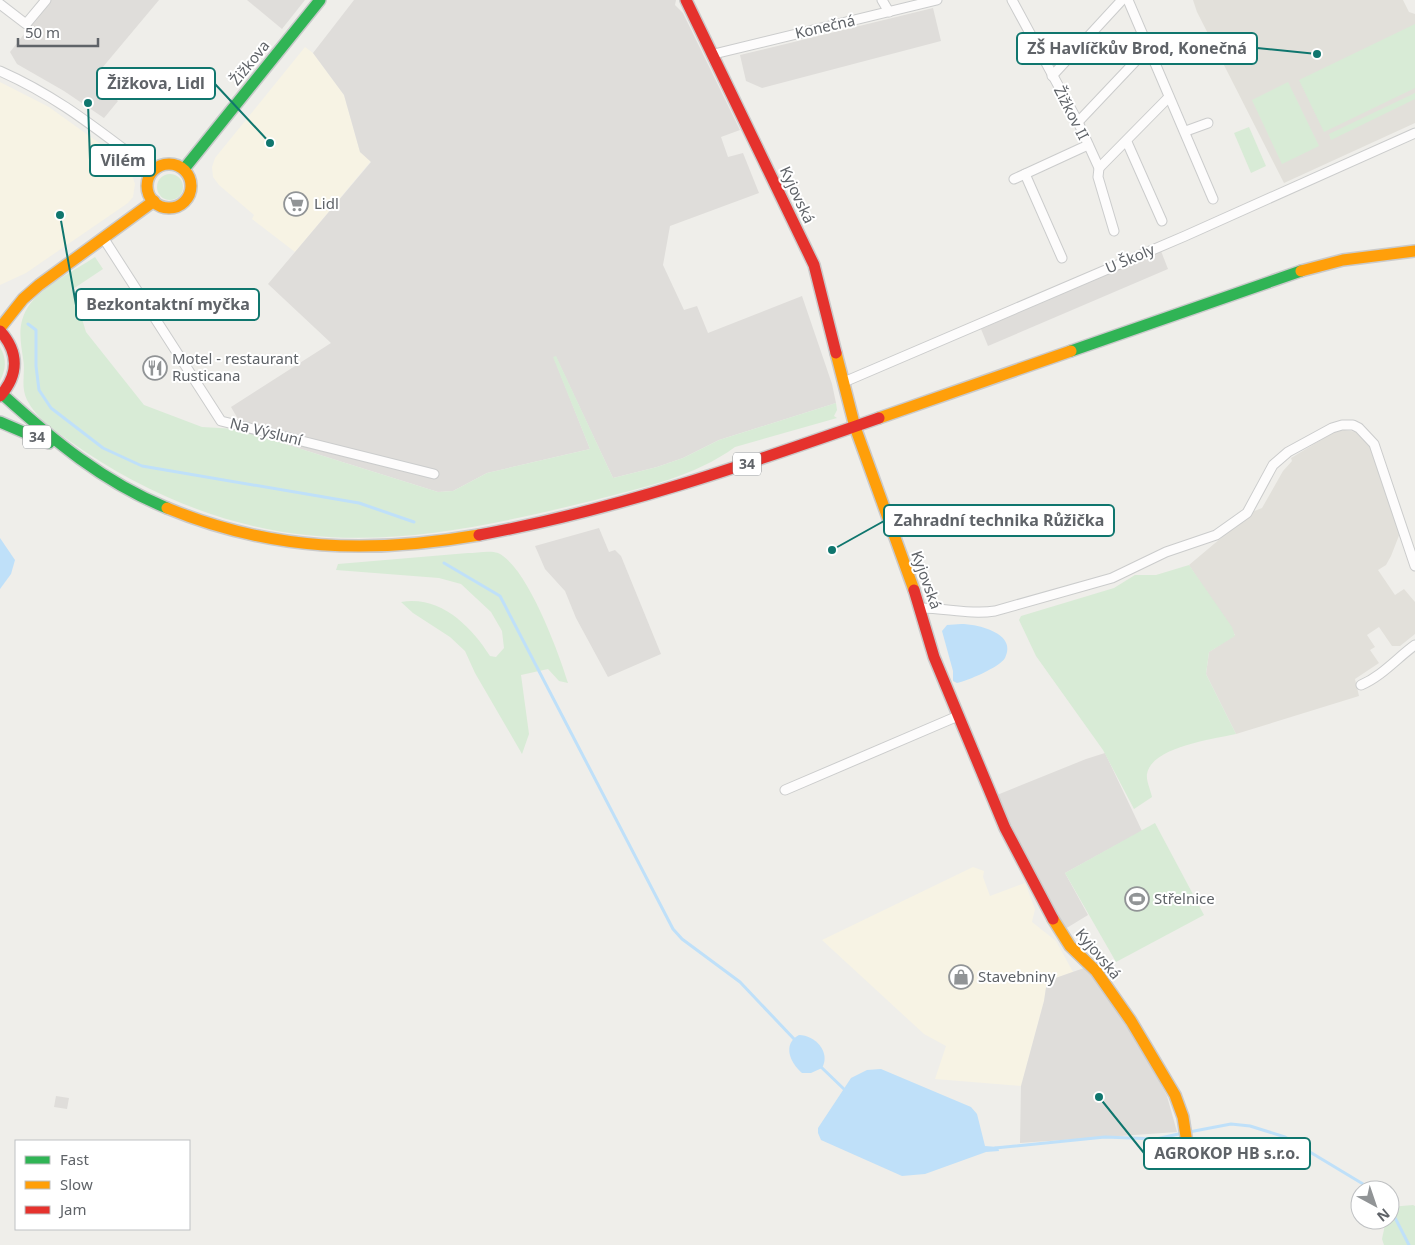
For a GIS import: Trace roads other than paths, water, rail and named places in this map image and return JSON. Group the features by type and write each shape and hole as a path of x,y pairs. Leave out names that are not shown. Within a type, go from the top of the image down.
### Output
{"main road":[{"name":"Žižkova","path":"184,169 320,0"},
{"name":"Kyjovská","path":"686,0 714,54 814,265 855,427 921,608 934,658 1006,828 1052,918 1070,946 1096,970 1131,1021 1153,1062 1174,1095 1183,1116 1187,1144"},
{"path":"164,164 178,165 184,169 192,186 187,198 178,206 171,208 154,202 150,196 147,183 153,171 164,164"},
{"path":"0,330 23,299 38,284 154,202"},
{"name":"34","path":"0,422 19,428 73,456 149,500 220,528 280,541 316,546 386,547 464,538 632,500 734,468 1285,276 1343,260 1415,251"},
{"name":"34","path":"0,330 9,342 15,357 12,381 1,395 73,456"}],"street":[{"path":"0,4 26,24 46,0"},
{"path":"882,0 888,12"},
{"name":"Konečná","path":"714,54 937,0"},
{"name":"Žižkov II","path":"1012,0 1078,122 1099,168 1098,177 1114,231"},
{"path":"1052,76 1122,0"},
{"path":"1128,0 1168,97 1186,131 1213,199"},
{"path":"1078,122 1148,48"},
{"path":"0,71 40,90 77,113 153,171"},
{"path":"1099,168 1127,142 1168,97"},
{"path":"1186,131 1208,123"},
{"name":"U Školy","path":"844,382 1185,236 1415,133"},
{"path":"1127,142 1162,221"},
{"path":"1014,179 1088,145"},
{"path":"1025,174 1062,258"},
{"name":"Na Výsluní","path":"104,239 220,421 434,474"},
{"name":"Kyjovská","path":"921,608 978,614 995,611 1112,578 1166,552 1216,535 1247,513 1273,465 1288,452 1332,428 1342,425 1353,425 1359,428 1374,444 1415,566"},
{"path":"1361,685 1374,680 1393,661 1415,645"},
{"path":"785,790 958,716"}],"water":[{"path":"0,538 15,560 11,574 0,589"},
{"path":"961,624 985,628 994,632 1006,642 1007,649 1002,662 975,677 957,683 953,681 953,671 942,631 947,625"},
{"path":"799,1035 811,1038 820,1046 824,1056 822,1068 811,1073 802,1073 794,1064 789,1048 794,1039"},
{"path":"881,1069 971,1107 977,1114 985,1146 998,1147 999,1151 986,1152 925,1174 902,1176 821,1140 818,1128 851,1078 867,1070"}],"waterway":[{"path":"28,324 36,330 36,366 39,390 51,408 103,448 142,466 359,503 414,522"},
{"path":"444,563 500,596 673,929 682,939 740,982 795,1040"},
{"path":"820,1066 846,1091"},
{"path":"1189,1132 1231,1124 1250,1126 1285,1137 1356,1180"},
{"path":"995,1148 1105,1137 1156,1139 1183,1133"},
{"path":"1400,1227 1409,1245"}],"place":[{"name":"ZŠ Havlíčkův Brod, Konečná","path":"1317,54"},
{"name":"Vilém","path":"88,103"},
{"name":"Žižkova, Lidl","path":"270,143"},
{"name":"Lidl","path":"296,204"},
{"name":"Bezkontaktní myčka","path":"60,215"},
{"name":"Motel - restaurant Rusticana","path":"155,368"},
{"name":"Zahradní technika Růžička","path":"832,550"},
{"name":"Střelnice","path":"1137,899"},
{"name":"Stavebniny","path":"961,977"},
{"name":"AGROKOP HB s.r.o.","path":"1099,1097"}]}
